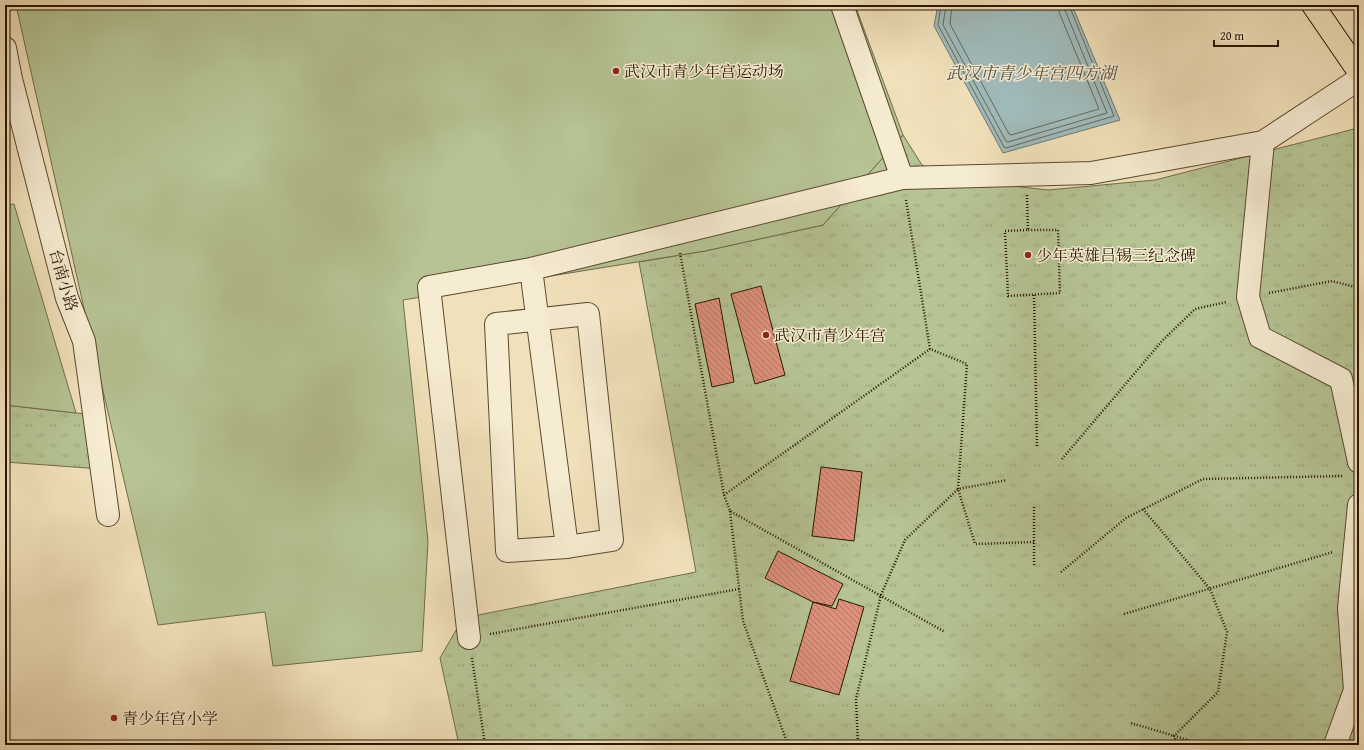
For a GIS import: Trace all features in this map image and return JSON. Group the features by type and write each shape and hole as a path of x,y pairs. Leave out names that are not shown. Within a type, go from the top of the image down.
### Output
{"main road":[{"path":"1313,5 1359,72"}],"street":[{"path":"842,5 902,178"},
{"name":"台南小路","path":"5,48 11,79 67,298 84,342 108,515"},
{"path":"470,638 429,287 531,269 902,178 1091,173 1263,142 1359,79"},
{"path":"1263,142 1248,297 1260,337 1341,379 1351,469"},
{"path":"531,269 567,547"},
{"path":"588,314 612,540 567,547 507,551 496,324 588,314"},
{"path":"1335,745 1355,690 1349,608 1359,505"}],"path":[{"path":"1026,174 1028,230"},
{"path":"902,178 930,349"},
{"path":"1028,230 1058,230 1060,294 1008,296 1005,231 1028,230"},
{"path":"676,233 724,495 730,511 743,622 788,745"},
{"path":"1062,459 1162,341 1195,309 1332,281 1359,288"},
{"path":"1034,295 1037,446"},
{"path":"930,349 967,364 958,489 975,544 1034,542"},
{"path":"724,495 930,349"},
{"path":"1060,572 1126,518 1203,479 1351,469"},
{"path":"858,745 856,699 881,596 905,540 958,489 1007,480"},
{"path":"1034,507 1034,566"},
{"path":"1143,509 1210,589 1227,632 1218,692 1174,736"},
{"path":"730,511 945,632"},
{"path":"1124,614 1355,546"},
{"path":"485,745 470,638 739,589"},
{"path":"1131,723 1205,745"},
{"path":"1174,736 1177,745"}],"green space":[{"path":"16,5 855,5 903,135 823,225 705,251 403,300 428,541 422,651 273,666 265,612 158,625 92,344"},
{"path":"1354,129 1359,137 1359,745 459,745 440,658 463,618 696,572 639,262 705,251 823,225 903,135 922,165 951,179 1048,190 1155,180"},
{"path":"14,204 76,413 5,405 5,205"},
{"path":"5,405 95,415 101,469 5,462"}],"water":[{"name":"武汉市青少年宫四方湖","path":"938,5 1072,5 1120,120 1003,153 934,26"}],"building":[{"path":"761,286 785,375 755,384 731,294"},
{"path":"719,298 734,382 712,387 695,304"},
{"path":"821,467 862,472 854,541 812,536"},
{"path":"778,551 843,584 832,606 813,602 765,578"},
{"path":"839,599 864,607 839,695 790,681 813,602 836,609"}],"place":[{"name":"武汉市青少年宫运动场","path":"616,71"},
{"name":"少年英雄吕锡三纪念碑","path":"1028,255"},
{"name":"武汉市青少年宫","path":"766,335"},
{"name":"青少年宫小学","path":"114,718"}]}
